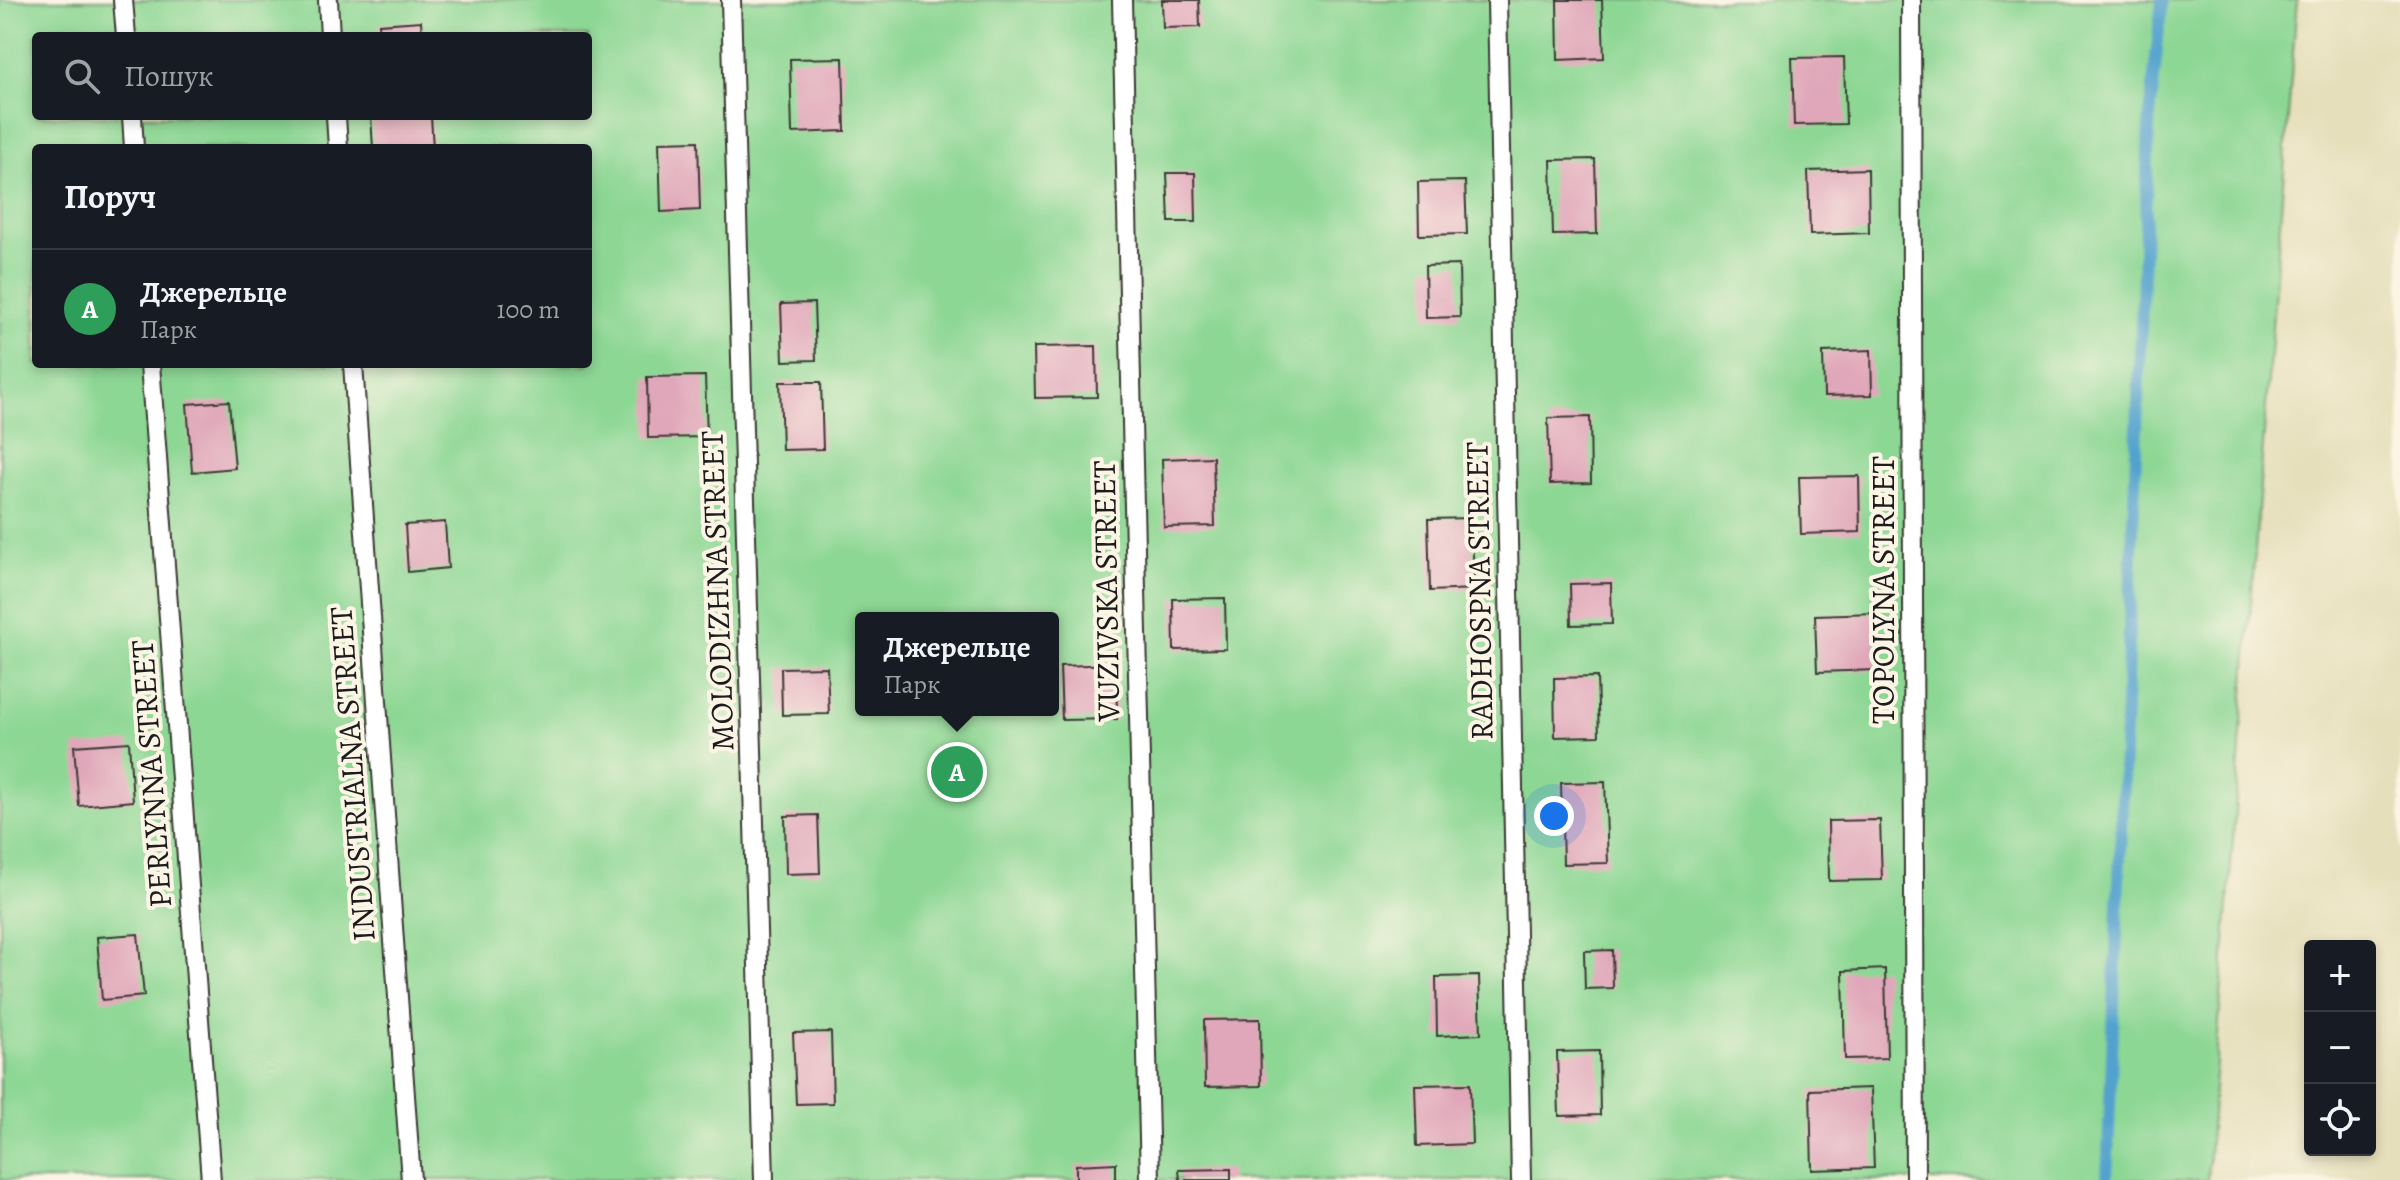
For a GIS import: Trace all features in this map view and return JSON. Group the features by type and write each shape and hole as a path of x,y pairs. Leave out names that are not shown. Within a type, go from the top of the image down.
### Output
{"lane":[{"path":"123,0 126,32"},
{"path":"328,0 330,32"},
{"name":"MOLODIZHNA STREET","path":"731,0 764,1180"},
{"name":"VUZIVSKA STREET","path":"1122,0 1150,1180"},
{"name":"RADHOSPNA STREET","path":"1497,0 1521,1180"},
{"name":"TOPOLYNA STREET","path":"1911,0 1915,1180"},
{"path":"132,120 134,144"},
{"path":"336,120 338,144"},
{"name":"PERLYNNA STREET","path":"150,368 211,1180"},
{"name":"INDUSTRIALNA STREET","path":"353,368 411,1180"}],"green space":[{"path":"0,0 2297,0 2207,1180 0,1180"}],"building":[{"path":"1162,0 1199,0 1200,27 1163,28"},
{"path":"1557,0 1602,0 1604,58 1558,60"},
{"path":"421,21 422,32 380,32 379,24"},
{"path":"1844,57 1846,124 1794,125 1792,58"},
{"path":"843,58 845,131 792,133 790,59"},
{"path":"371,120 431,120 433,144 373,144"},
{"path":"698,141 700,210 661,212 659,142"},
{"path":"1595,159 1597,234 1553,235 1551,160"},
{"path":"1868,169 1869,233 1810,235 1808,171"},
{"path":"1167,173 1195,173 1196,222 1169,222"},
{"path":"1465,181 1467,234 1419,235 1418,182"},
{"path":"1459,265 1460,317 1426,318 1425,266"},
{"path":"814,303 816,360 783,361 781,304"},
{"path":"1096,346 1097,397 1035,398 1034,347"},
{"path":"1871,350 1872,395 1824,396 1823,352"},
{"path":"705,376 707,437 648,438 647,377"},
{"path":"780,382 821,382 823,449 782,450"},
{"path":"229,401 235,468 192,472 187,404"},
{"path":"1590,417 1591,483 1550,484 1548,418"},
{"path":"1213,457 1215,526 1164,527 1162,459"},
{"path":"1859,476 1860,532 1801,534 1799,477"},
{"path":"1472,518 1474,589 1430,591 1428,519"},
{"path":"445,522 448,568 408,572 405,525"},
{"path":"1611,583 1612,624 1571,625 1570,584"},
{"path":"1225,598 1226,649 1174,650 1173,599"},
{"path":"1875,613 1877,670 1817,672 1815,615"},
{"path":"1116,664 1117,719 1062,720 1060,666"},
{"path":"827,667 829,714 782,715 781,668"},
{"path":"1597,677 1599,736 1555,737 1554,678"},
{"path":"129,742 133,801 79,806 74,746"},
{"path":"1605,782 1608,863 1563,864 1561,783"},
{"path":"818,815 820,873 786,874 785,816"},
{"path":"1880,820 1882,880 1829,881 1828,821"},
{"path":"138,934 144,996 102,1000 97,937"},
{"path":"1612,950 1613,988 1585,989 1584,951"},
{"path":"1885,969 1887,1058 1845,1059 1843,971"},
{"path":"1479,976 1481,1034 1437,1036 1436,977"},
{"path":"1260,1019 1261,1086 1205,1087 1204,1020"},
{"path":"831,1032 833,1103 796,1104 793,1033"},
{"path":"1599,1051 1600,1115 1559,1116 1557,1052"},
{"path":"1470,1084 1472,1144 1417,1146 1415,1085"},
{"path":"1871,1088 1874,1168 1812,1170 1810,1090"},
{"path":"1116,1163 1116,1180 1076,1180 1076,1165"},
{"path":"1231,1169 1231,1180 1180,1180 1179,1170"}],"waterway":[{"path":"2107,1180 2149,126 2162,0"}],"place":[{"name":"Джерельце","path":"957,772"}]}
